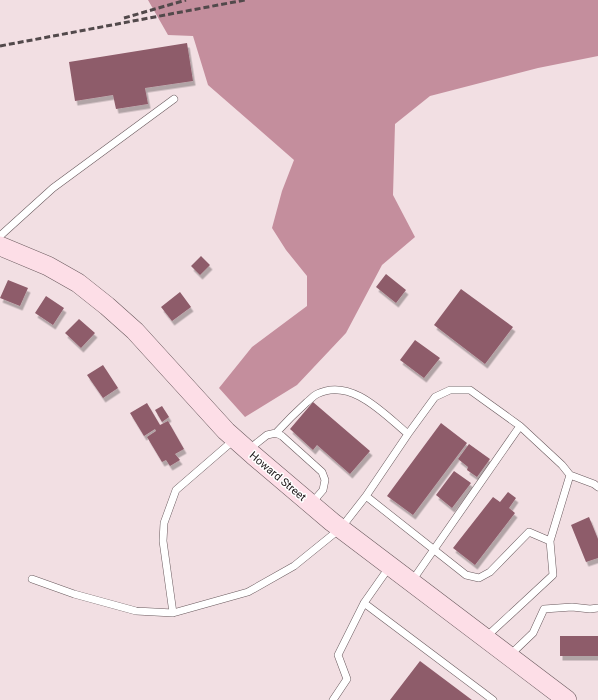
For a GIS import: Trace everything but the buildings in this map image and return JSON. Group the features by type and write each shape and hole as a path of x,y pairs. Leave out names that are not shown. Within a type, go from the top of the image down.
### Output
{"main road":[{"name":"Howard Street","path":"0,246 48,266 78,283 107,306 135,331 241,444 311,504 567,700"}],"lane":[{"path":"0,236 53,188 174,99"},
{"path":"173,612 163,541 164,524 176,490 241,444 276,433 316,394 335,390 350,392 370,402 408,434"},
{"path":"32,579 74,594 136,612 173,612 248,592 294,566 341,528 366,496 408,434 435,398 450,390 470,390 520,426 562,465 570,476 594,484 598,487"},
{"path":"412,582 520,426"},
{"path":"276,433 282,436 322,472 325,480 323,490 311,504"},
{"path":"485,638 553,575 550,541 570,476"},
{"path":"366,496 466,575 479,578 490,572 528,532 550,541"},
{"path":"333,700 347,679 338,655 364,603 391,566"},
{"path":"364,603 493,700"},
{"path":"509,656 534,633 544,609 572,607 590,609 598,608"}],"shaded area":[{"path":"148,0 598,0 598,56 538,68 430,96 395,124 393,195 415,237 382,265 346,333 297,385 245,417 219,388 252,347 307,306 307,276 286,250 272,228 282,191 294,160 208,85 193,36 168,35"}],"railway":[{"path":"124,18 186,0"},
{"path":"0,46 245,0"}]}
